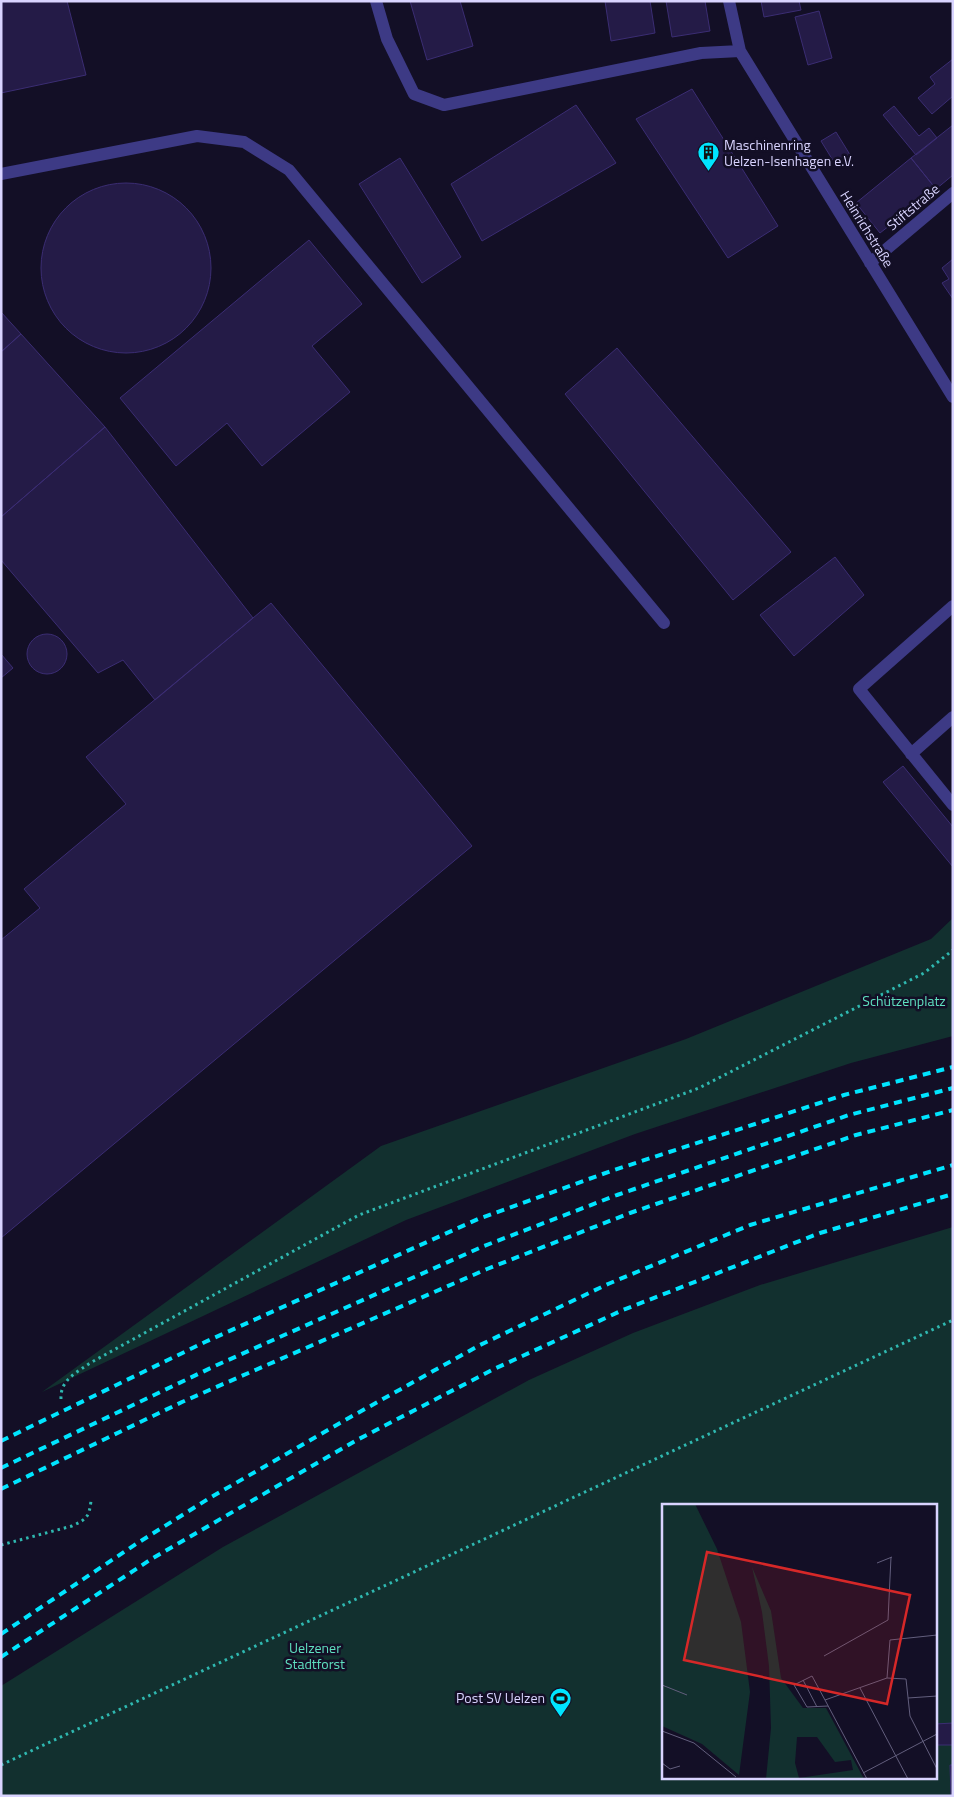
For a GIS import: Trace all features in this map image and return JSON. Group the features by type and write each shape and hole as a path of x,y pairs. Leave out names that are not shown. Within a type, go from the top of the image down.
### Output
{"street":[{"path":"376,1 387,39 414,94 444,105 701,53 740,51"},
{"name":"Heinrichstraße","path":"729,1 740,51 953,397"},
{"path":"1,174 197,136 244,142 289,170 664,623"},
{"name":"Stiftstraße","path":"870,262 953,193"},
{"path":"953,606 858,689 953,805"},
{"path":"911,754 953,717"}],"path":[{"path":"62,1399 61,1390 65,1381 90,1363 359,1215 699,1088 924,973 953,950"},
{"path":"1,1765 953,1320"},
{"path":"1,1545 82,1522 90,1514 91,1501"}],"green space":[{"name":"Schützenplatz","path":"953,918 953,1036 851,1063 635,1134 406,1220 42,1392 381,1146 686,1039 931,939"},
{"name":"Uelzener Stadtforst","path":"953,1227 953,1796 1,1796 1,1686 223,1547 529,1380 633,1333 760,1285"}],"building":[{"path":"1,1 67,1 86,75 1,93"},
{"path":"410,1 460,1 473,46 427,60"},
{"path":"605,1 650,1 655,33 611,41"},
{"path":"666,1 705,1 710,31 672,37"},
{"path":"761,1 799,1 801,10 764,17"},
{"path":"819,11 832,58 808,65 795,17"},
{"path":"953,59 953,96 932,114 918,98 935,84 930,77"},
{"name":"Maschinenring Uelzen-Isenhagen e.V.","path":"692,89 778,226 728,258 636,119"},
{"path":"576,105 616,163 482,241 451,184"},
{"path":"894,106 919,136 929,128 937,138 916,155 883,115"},
{"path":"953,125 953,175 936,189 911,158"},
{"path":"836,132 852,158 837,167 821,141"},
{"path":"400,158 461,257 422,283 359,184"},
{"path":"911,158 936,189 880,233 856,203"},
{"path":"118,183 134,183 159,189 180,202 192,214 205,235 211,268 205,301 192,322 180,334 159,347 134,353 118,353 93,347 72,334 60,322 47,301 41,276 41,260 47,235 60,214 72,202 93,189"},
{"path":"309,240 362,304 312,346 350,392 262,466 227,423 176,466 120,398"},
{"path":"953,259 953,299 942,283 949,279 942,268"},
{"path":"1,312 21,334 1,352"},
{"path":"21,334 105,427 1,517 1,352"},
{"path":"617,348 791,552 733,600 565,394"},
{"path":"105,427 253,618 155,700 123,660 98,673 1,560 1,517"},
{"path":"835,557 864,595 794,656 760,615"},
{"path":"271,603 472,846 1,1238 1,940 40,908 24,889 126,804 86,757"},
{"path":"47,634 61,640 67,654 61,668 47,674 33,668 27,654 33,640"},
{"path":"1,654 13,668 1,678"},
{"path":"903,766 953,827 953,867 883,782"},
{"path":"953,1723 953,1745 936,1745 936,1724"},
{"path":"950,1765 953,1765 953,1796 951,1796"}],"railway":[{"path":"1,1441 205,1342 478,1219 611,1171 844,1095 953,1067"},
{"path":"1,1468 217,1365 484,1246 617,1195 849,1115 953,1088"},
{"path":"1,1489 182,1402 487,1269 630,1213 856,1135 953,1110"},
{"path":"1,1634 136,1544 208,1499 480,1345 608,1284 750,1225 953,1165"},
{"path":"1,1657 153,1558 357,1440 494,1369 623,1310 820,1233 953,1194"}],"place":[{"name":"Maschinenring Uelzen-Isenhagen e.V.","path":"708,172"},
{"name":"Post SV Uelzen","path":"561,1717"}]}
